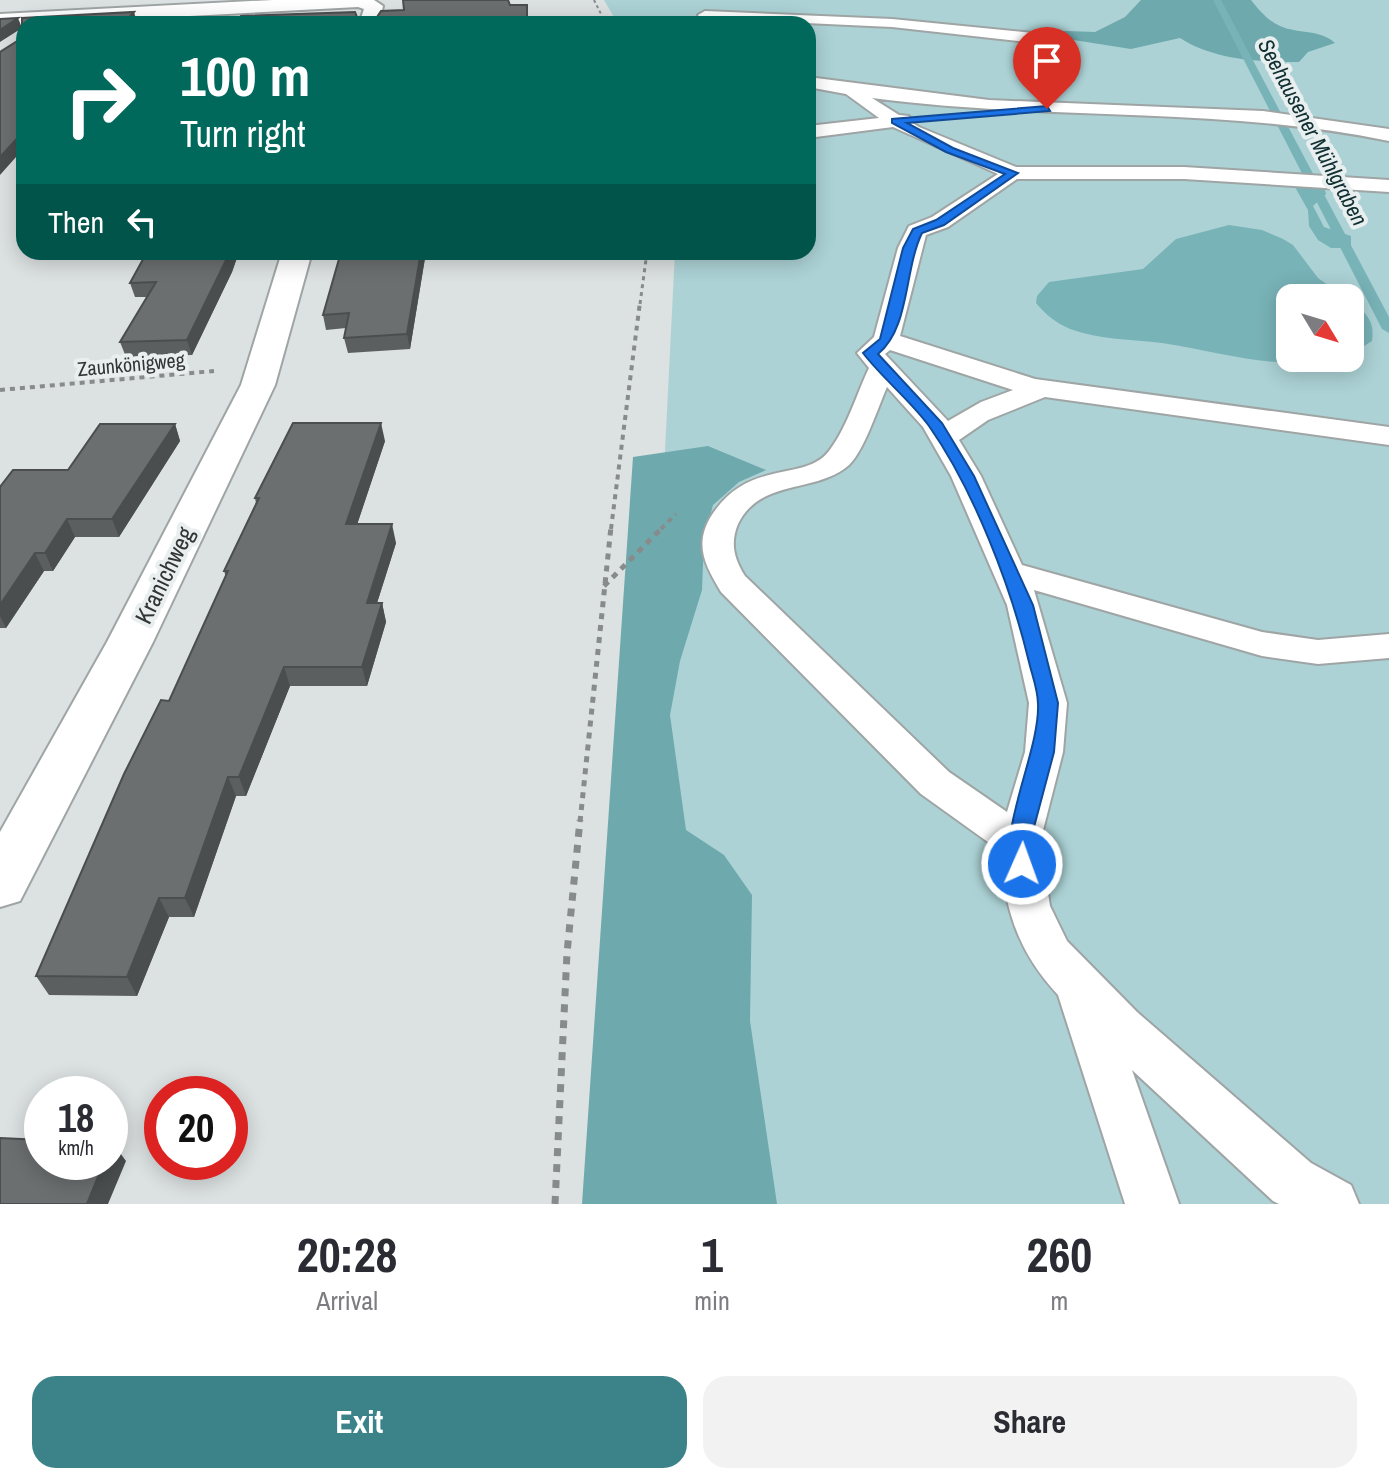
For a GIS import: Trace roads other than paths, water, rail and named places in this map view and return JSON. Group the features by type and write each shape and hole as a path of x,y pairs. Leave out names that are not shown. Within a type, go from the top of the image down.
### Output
{"street":[{"path":"124,16 368,1"},
{"name":"Kranichweg","path":"0,884 130,642 265,366 295,260"}],"lane":[{"path":"705,15 728,16"},
{"path":"816,20 892,23 1063,41"},
{"path":"816,83 927,99 1031,107 1310,119 1389,135"},
{"path":"844,87 896,121 950,150 1013,173 1184,173 1389,186"},
{"path":"816,131 1031,107"},
{"path":"1013,173 940,222 917,231 909,248 885,353 841,457 830,468 790,475 754,488 728,511 716,537 717,558 733,584 935,783 1019,842"},
{"path":"885,353 1045,388 1389,436"},
{"path":"885,353 935,423 966,476 1024,605 1048,703 1044,752 1019,842 1028,906 1051,955 1120,1028 1311,1197"},
{"path":"944,438 961,423 990,406 1045,388"},
{"path":"1009,572 1262,644 1318,652 1389,646"},
{"path":"1079,985 1152,1204"}],"waterway":[{"name":"Seehausener Mühlgraben","path":"1217,0 1389,329"}]}
